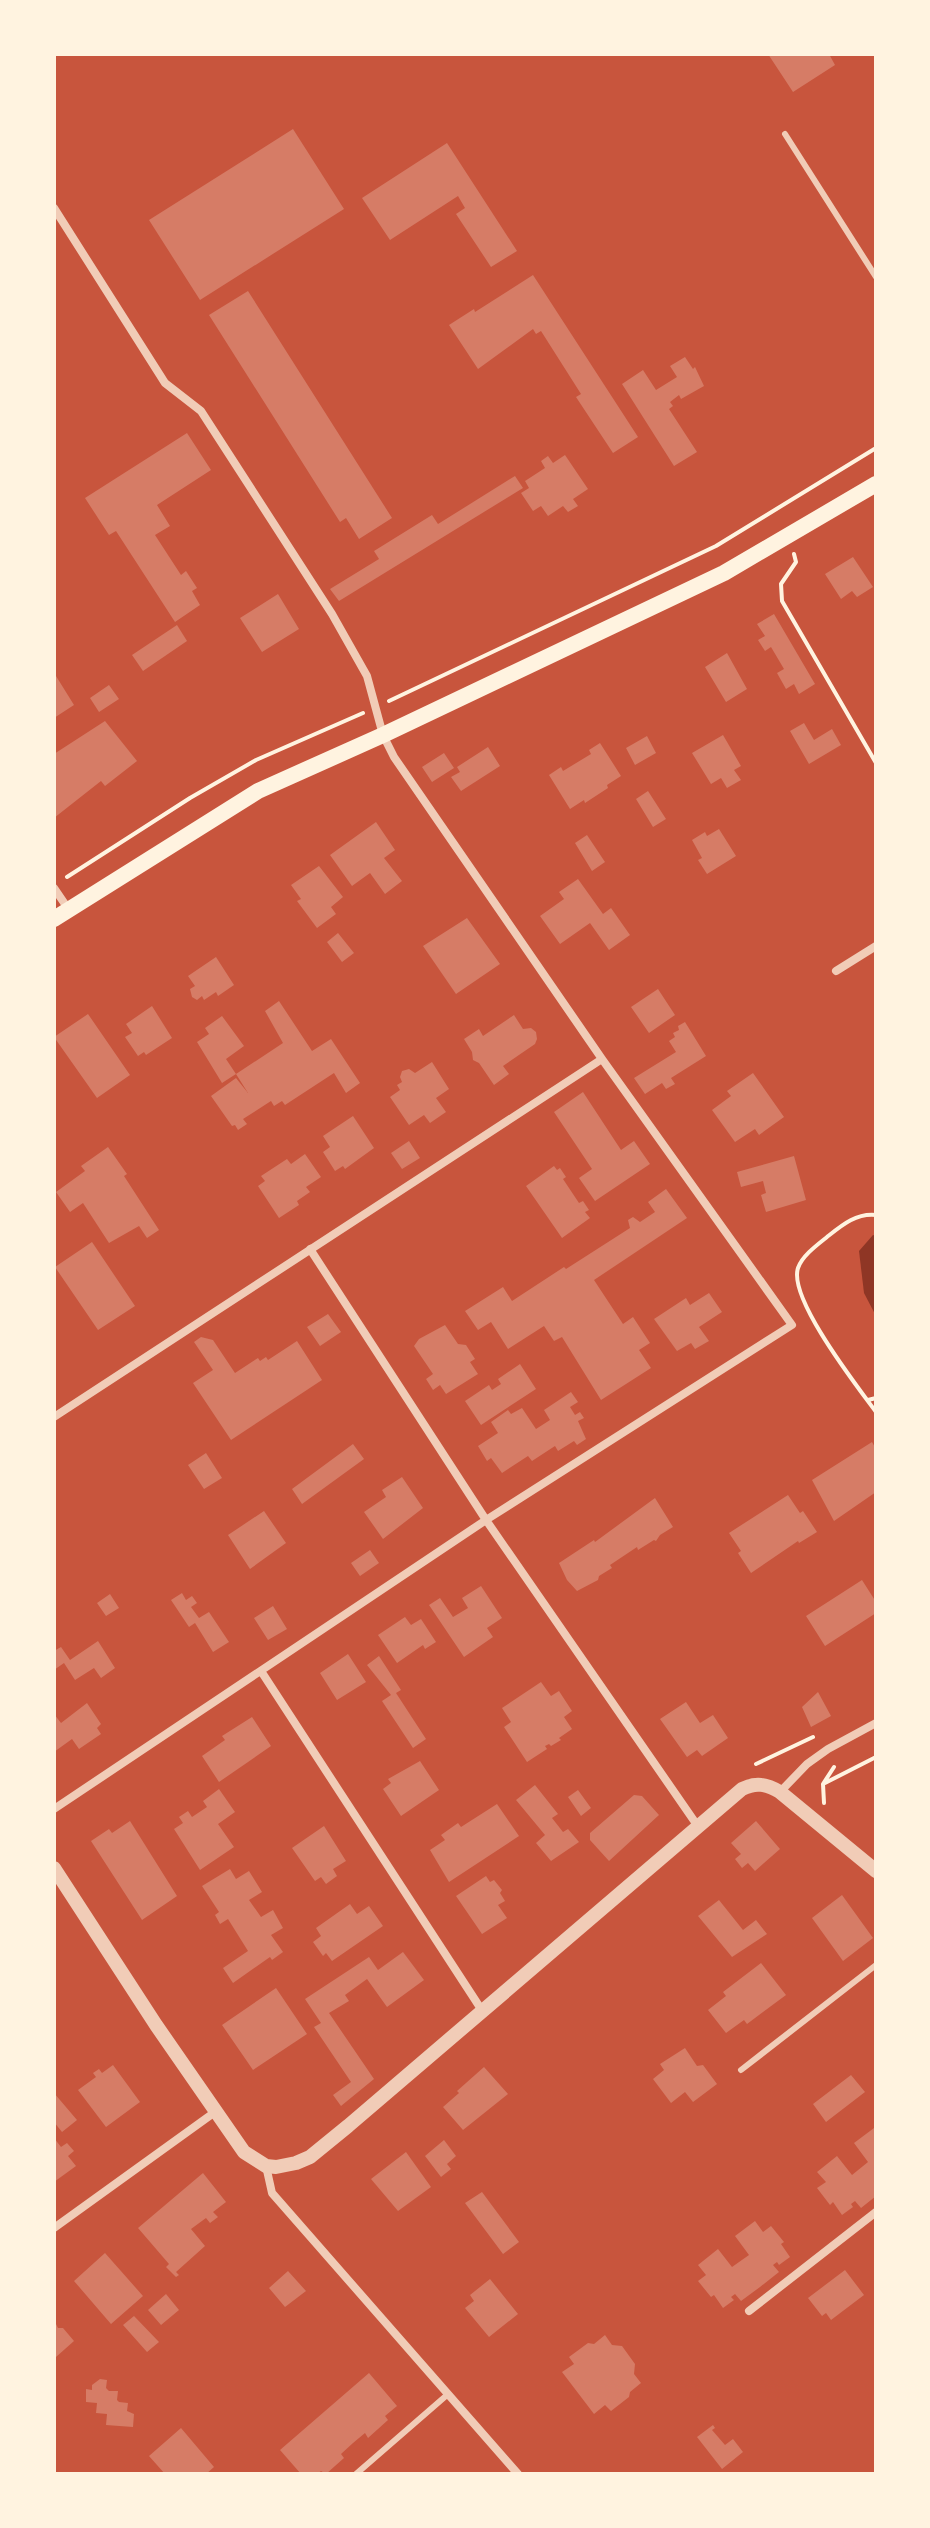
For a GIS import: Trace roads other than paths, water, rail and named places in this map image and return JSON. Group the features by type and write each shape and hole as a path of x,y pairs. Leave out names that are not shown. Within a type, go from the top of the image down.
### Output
{"main road":[{"path":"54,919 258,791 724,573 876,484"}],"street":[{"path":"54,208 165,383 201,411 279,531 367,676 383,735 394,757 602,1059 792,1325 486,1520 54,1809"},
{"path":"54,888 69,910"},
{"path":"836,971 876,946"},
{"path":"54,1417 602,1059"},
{"path":"310,1249 486,1520 697,1825"},
{"path":"261,1671 483,2012"},
{"path":"780,1792 817,1756 876,1723"},
{"path":"54,1868 215,2112 244,2152 266,2166 286,2166 310,2157 483,2012 697,1825 752,1784 762,1784 780,1792 876,1871"},
{"path":"54,2228 215,2112"},
{"path":"266,2166 272,2193 518,2474"},
{"path":"749,2311 876,2212"}],"lane":[{"path":"785,134 876,277"},
{"path":"741,2070 876,1965"},
{"path":"356,2474 447,2395"}]}
